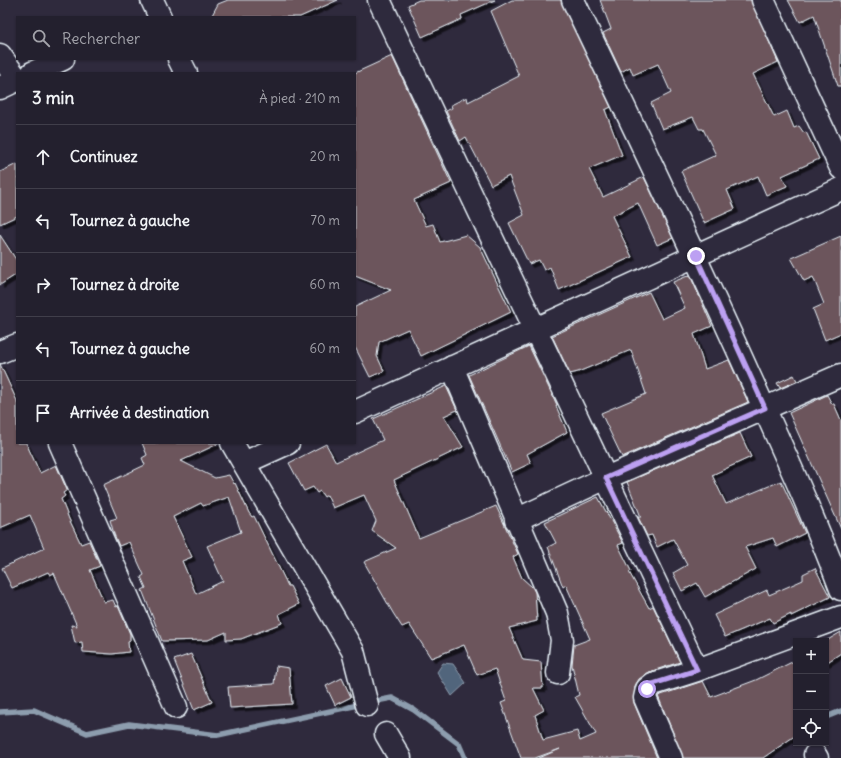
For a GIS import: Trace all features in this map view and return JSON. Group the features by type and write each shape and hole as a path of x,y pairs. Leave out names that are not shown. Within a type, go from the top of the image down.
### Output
{"street":[{"path":"379,0 697,670"},
{"path":"573,0 696,256 765,408 833,545 841,589"},
{"path":"762,0 841,168"},
{"path":"0,55 16,79"},
{"path":"34,72 62,60"},
{"path":"180,60 186,72"},
{"path":"0,88 16,80"},
{"path":"356,412 841,189"},
{"path":"0,352 16,345"},
{"path":"452,368 557,613 562,640 558,673"},
{"path":"516,520 606,478 841,375"},
{"path":"60,444 176,707"},
{"path":"233,444 352,651 367,705"},
{"path":"244,463 286,444"},
{"path":"670,758 646,698 647,689 653,684 697,670 841,617"},
{"path":"386,734 400,758"}],"water":[{"path":"443,663 453,664 466,683 452,696 437,672"}],"building":[{"path":"228,0 338,0 302,16 212,16 218,4"},
{"path":"419,0 495,0 461,15 462,19 422,37 408,5"},
{"path":"512,0 561,0 611,107 605,110 622,155 589,169 603,197 644,177 673,238 657,245 638,203 612,216 632,257 559,290 550,267 544,270 539,260 529,264 509,223 524,215 509,176 491,185 466,137 460,141 446,111 452,108 451,105 467,97 468,102 519,76 491,11"},
{"path":"600,0 751,0 778,62 753,74 774,117 787,111 794,128 799,126 804,133 806,132 819,159 782,176 787,186 766,195 758,176 727,190 735,209 704,223 681,171 716,155 703,129 699,129 693,117 662,129 651,103 671,93 658,64 633,75 630,67 621,72 603,33 611,29"},
{"path":"788,0 841,0 841,86 838,86 814,15 800,22"},
{"path":"392,56 451,183 414,200 426,226 433,224 440,242 466,235 480,247 511,312 421,356 408,329 379,342 377,356 384,371 370,377 356,349 356,307 391,290 356,276 356,73"},
{"path":"16,164 16,216 0,224 0,172"},
{"path":"0,235 16,259 16,275 0,285"},
{"path":"841,236 841,333 825,340 813,309 824,304 813,277 804,281 791,258"},
{"path":"690,275 712,326 694,334 705,369 729,360 748,402 622,457 601,413 646,394 631,350 570,374 552,336 649,292 662,319 685,308 673,282"},
{"path":"529,346 557,405 556,406 567,432 527,454 531,463 512,472 469,375"},
{"path":"0,364 16,399 16,444 26,444 40,473 56,465 67,490 63,493 65,496 61,499 81,544 89,541 100,566 90,570 104,602 113,600 116,607 118,606 130,634 130,641 128,642 129,652 112,654 83,652 82,642 75,643 71,625 77,626 54,573 50,575 48,572 12,588 2,568 44,548 30,515 0,528"},
{"path":"794,375 797,381 780,388 777,383"},
{"path":"446,386 457,410 444,416 463,447 394,480 419,538 496,506 518,554 513,557 522,578 532,587 535,592 537,621 509,628 523,660 541,662 543,688 533,688 544,710 535,715 543,740 577,731 580,741 596,734 575,697 579,695 572,665 574,645 590,639 566,585 563,587 548,547 556,543 545,522 598,497 623,543 618,545 631,571 629,572 649,608 653,606 680,662 649,672 639,679 635,686 634,703 657,758 539,758 560,749 535,758 521,758 501,703 506,701 495,669 477,675 464,645 431,658 409,624 402,627 393,613 364,562 396,548 372,531 376,521 364,495 333,508 327,495 324,497 320,491 317,493 313,487 304,491 289,463 326,444 336,462 383,440 373,419"},
{"path":"827,395 832,404 834,404 841,420 841,529 789,413"},
{"path":"740,433 751,457 712,475 726,504 781,481 805,533 777,547 773,538 745,547 756,569 705,597 697,583 682,591 673,573 687,565 673,539 657,547 652,535 647,536 638,517 641,517 627,482"},
{"path":"142,444 218,444 181,461 215,478 229,475 234,484 235,483 249,513 252,517 254,516 288,586 290,586 299,604 279,614 282,623 241,639 226,640 226,632 208,640 162,641 142,590 146,588 141,577 144,575 129,542 119,546 114,534 110,520 117,518 103,485 145,465 142,458 147,455","holes":["229,497 241,532 207,546 223,581 196,594 182,561 192,557 173,517 201,503 203,506"]},
{"path":"815,568 830,597 773,623 770,618 725,637 714,615 767,590 769,595 803,580 803,574"},
{"path":"841,632 841,653 829,661 829,639"},
{"path":"191,654 212,702 194,710 174,660"},
{"path":"793,662 793,737 763,758 683,758 658,696 703,681 711,697 756,680"},
{"path":"276,666 289,668 292,704 230,708 228,687 274,684"},
{"path":"342,678 351,697 335,705 326,686"}],"waterway":[{"path":"371,702 392,698 414,710 459,744 465,758"},
{"path":"0,712 34,710 87,733 129,724 218,735 363,704"},
{"path":"829,716 841,711"}],"route":[{"path":"647,689 653,684 697,670 606,478 765,408 696,256"}]}
